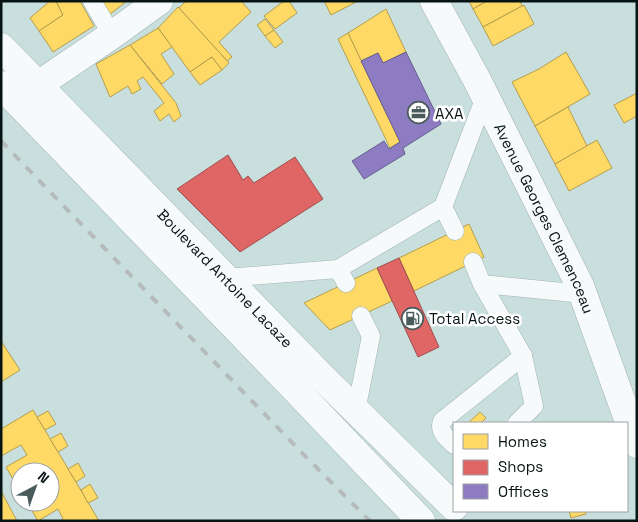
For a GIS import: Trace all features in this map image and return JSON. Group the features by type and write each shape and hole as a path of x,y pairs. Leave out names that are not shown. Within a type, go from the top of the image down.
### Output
{"main road":[{"path":"9,94 38,84 159,1"},
{"name":"Avenue Georges Clemenceau","path":"434,1 485,97 583,294 632,415 637,444"},
{"name":"Boulevard Antoine Lacaze","path":"1,47 225,278 453,506"},
{"name":"Boulevard Antoine Lacaze","path":"9,94 421,521"},
{"path":"459,512 468,521"}],"lane":[{"path":"92,1 112,35"},
{"path":"225,278 342,276 443,207 485,97"},
{"path":"443,207 455,231"},
{"path":"473,262 482,284 523,356 534,406 518,422"},
{"path":"482,284 583,294"},
{"path":"356,411 371,336 361,316"},
{"path":"453,444 440,429 442,421 523,356"}],"building: Homes":[{"path":"50,1 56,1 63,15 39,31 30,18"},
{"path":"56,1 80,1 94,26 53,52 39,31 63,15"},
{"path":"101,1 127,1 109,15"},
{"path":"186,1 241,1 251,12 219,42 232,57 227,61 179,8"},
{"path":"284,1 289,1 297,13 275,29 264,16"},
{"path":"324,1 358,1 331,15"},
{"path":"469,1 487,1 473,9"},
{"path":"487,1 520,1 522,6 483,27 473,9"},
{"path":"524,5 534,24 493,46 483,27"},
{"path":"178,7 229,63 222,70 212,57 190,72 158,28"},
{"path":"386,9 406,52 383,63 378,53 361,61 348,33"},
{"path":"265,19 274,30 265,36 257,25"},
{"path":"158,28 172,47 161,54 174,74 162,84 130,45"},
{"path":"274,30 283,42 275,48 265,36"},
{"path":"348,33 400,142 390,148 338,39"},
{"path":"130,45 176,103 181,116 174,122 169,114 160,121 154,111 164,103 143,77 137,81 141,89 132,94 128,86 110,97 96,64"},
{"path":"566,52 590,94 535,126 512,82 539,69"},
{"path":"212,57 222,70 200,85 190,72"},
{"path":"637,93 637,116 624,123 614,105"},
{"path":"568,107 587,146 555,164 535,126"},
{"path":"597,140 612,168 569,191 555,164"},
{"path":"469,224 484,257 414,291 399,258"},
{"path":"377,268 392,301 330,330 304,303"},
{"path":"1,341 20,370 1,382"},
{"path":"33,410 99,521 60,521 63,519 60,512 60,462 15,462 27,455 21,445 1,456 1,429"},
{"path":"48,411 56,424 45,430 37,417"},
{"path":"480,412 486,418 482,422 469,422"},
{"path":"61,433 68,446 58,452 50,439"},
{"path":"78,463 85,476 76,482 68,469"},
{"path":"10,465 10,474 6,467"},
{"path":"90,484 98,498 88,503 81,490"},
{"path":"1,491 10,508 10,512 12,512 17,521 1,521"},
{"path":"33,512 53,512 38,521"},
{"path":"569,512 585,512 586,514 571,518"}],"building: Shops":[{"path":"228,155 243,180 248,176 254,183 295,157 323,199 240,252 177,189"},
{"path":"399,258 439,347 418,357 377,268"}],"building: Offices":[{"path":"406,52 441,124 403,148 405,154 364,179 352,161 384,141 389,149 400,142 361,61 378,53 383,63"}],"railway":[{"path":"1,141 370,521"}],"place":[{"name":"AXA","path":"419,113"},
{"name":"Total Access","path":"413,318"}]}
